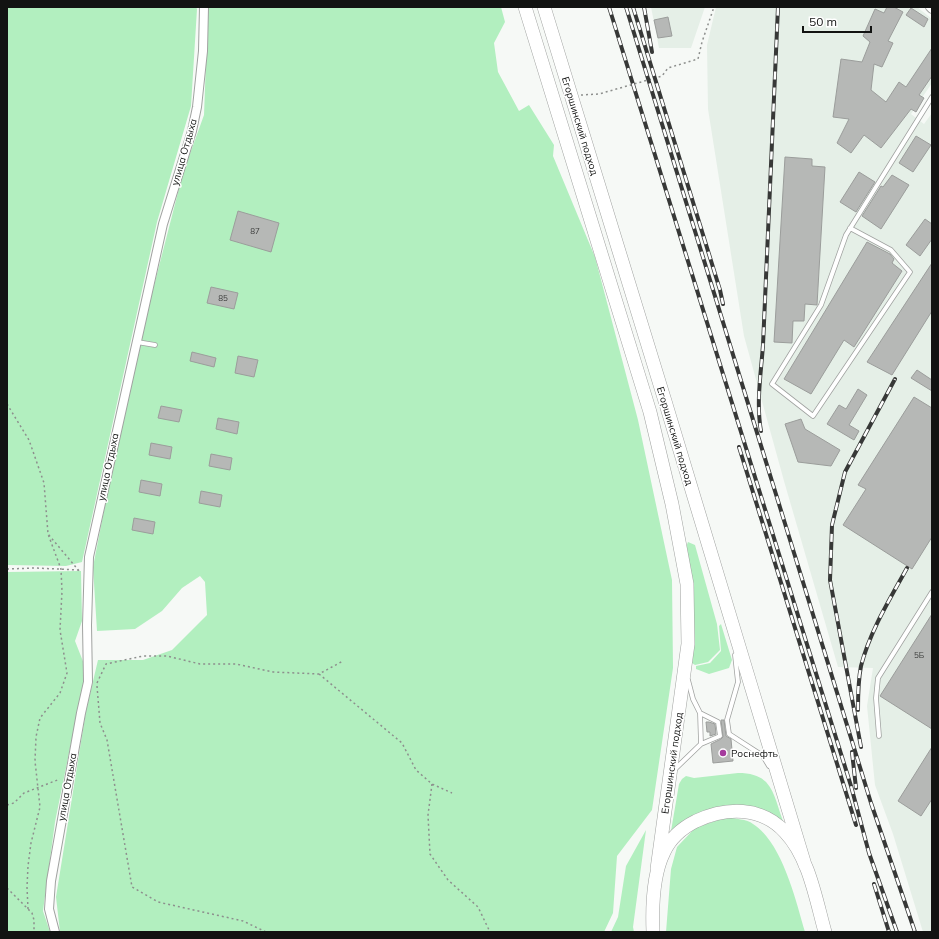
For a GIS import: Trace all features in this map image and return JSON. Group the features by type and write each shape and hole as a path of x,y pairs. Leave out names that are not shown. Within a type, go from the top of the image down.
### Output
{"main road":[{"name":"Егоршинский подход","path":"524,7 650,412 672,504 687,584 688,644 657,869"},
{"name":"Егоршинский подход","path":"544,7 720,581 805,865"},
{"path":"653,932 657,869 669,842 683,828 713,814 737,810 759,814 777,824 789,836 805,865 825,932"}],"street":[{"name":"улица Отдыха","path":"55,932 49,909 51,881 80,713 92,683 87,625 89,557 163,224 192,131 197,107 203,51 204,7"}],"lane":[{"path":"850,228 891,250 910,272 813,416 772,384 821,305 846,235 850,228 932,97"},
{"path":"136,342 155,345"},
{"path":"720,581 738,671 736,689 727,720 729,734 762,756 780,783"},
{"path":"879,736 876,698 878,678 932,592"},
{"path":"688,644 688,679 693,699 700,713 702,744"},
{"path":"671,773 702,744 720,736 718,722 700,713"}],"path":[{"path":"570,95 600,94 662,76 668,68 698,60 702,42 714,7"},
{"path":"7,404 29,440 44,483 48,534 61,569 62,591 60,630 67,673 60,693 40,718 36,737 35,761 40,807 31,843 28,866 28,909"},
{"path":"48,534 88,580"},
{"path":"7,569 79,570"},
{"path":"266,932 243,921 158,902 132,887 107,740 100,723 92,683 106,664 143,656 167,656 200,664 236,664 273,672 319,674 343,661"},
{"path":"319,674 402,743 416,770 432,784 452,793"},
{"path":"7,805 14,802 24,793 33,788 39,788 70,775"},
{"path":"432,784 428,815 430,854 448,880 478,907 490,932"},
{"path":"7,888 32,913 34,920 34,932"}],"shaded area":[{"path":"651,7 705,7 691,48 659,48"},
{"path":"716,7 917,7 932,19 932,83 911,114 924,124 932,113 932,932 923,932 893,834 875,785 867,706 873,668 838,667 744,336 708,109 707,45"}],"green space":[{"path":"7,7 196,7 197,9 191,106 157,222 82,562 66,566 7,565"},
{"path":"208,7 501,7 505,22 494,43 498,72 519,111 529,105 554,145 553,156 595,257 638,420 672,580 673,668 652,810 617,856 613,913 604,932 60,932 56,897 86,711 98,660 143,660 172,650 207,615 205,582 200,576 182,588 162,611 135,629 97,631 93,567 114,459 140,340 183,173 204,115"},
{"path":"688,542 695,545 717,624 720,650 708,662 695,665 692,663 694,636 685,550"},
{"path":"81,571 82,621 75,641 86,669 55,822 43,911 50,932 7,932 7,572"},
{"path":"721,624 732,660 729,668 709,674 696,669 696,666 710,663 721,651 719,626"},
{"path":"738,773 750,774 765,781 774,794 783,821 755,808 671,831 679,784 682,779 686,776 694,778"},
{"path":"727,817 750,822 763,833 772,844 780,858 792,889 805,932 666,932 671,869 677,847 695,828"},
{"path":"646,830 633,927 634,932 611,932 618,917 626,866"}],"building":[{"path":"887,7 894,7 903,12 888,41 893,43 882,67 874,64 871,90 886,102 899,82 906,87 932,48 932,76 919,95 924,98 916,112 911,109 881,148 864,135 851,153 837,143 849,119 833,117 841,59 862,62 870,42 863,36 875,9 884,13"},
{"path":"911,8 928,19 924,27 906,15"},
{"path":"668,17 672,36 658,38 654,20"},
{"path":"916,136 931,145 913,172 899,163"},
{"path":"785,157 812,159 812,166 825,167 817,305 805,304 804,321 793,321 792,343 774,342"},
{"path":"859,172 875,182 856,212 840,202"},
{"path":"892,175 909,185 881,229 862,216 881,186 883,187"},
{"path":"238,211 279,223 271,252 230,240"},
{"path":"925,219 932,224 932,239 920,256 906,245"},
{"path":"867,242 890,254 894,259 892,263 902,271 854,347 844,340 811,394 784,379"},
{"path":"932,263 932,311 892,375 867,362"},
{"path":"211,287 238,293 234,309 207,303"},
{"path":"192,352 216,358 214,367 190,361"},
{"path":"238,356 258,360 254,377 235,373"},
{"path":"917,370 932,380 932,391 911,378"},
{"path":"858,389 867,395 849,425 859,431 854,440 827,424 839,405 846,409"},
{"path":"914,397 932,408 932,537 912,569 843,525 866,489 858,485"},
{"path":"161,406 182,410 179,422 158,418"},
{"path":"218,418 239,422 237,434 216,429"},
{"path":"801,419 805,429 840,450 831,466 798,462 785,424"},
{"path":"151,443 172,447 170,459 149,455"},
{"path":"211,454 232,458 230,470 209,466"},
{"path":"141,480 162,484 160,496 139,492"},
{"path":"201,491 222,495 220,507 199,503"},
{"path":"134,518 155,522 153,534 132,530"},
{"path":"932,614 932,729 880,696"},
{"path":"721,720 724,720 726,736 731,739 733,761 713,763 711,744 723,737"},
{"path":"706,722 715,724 716,734 710,736 710,732 707,732"},
{"path":"932,747 932,799 921,816 898,801"}],"railway":[{"path":"609,7 851,786 869,853 897,932"},
{"path":"626,7 871,803 915,932"},
{"path":"633,7 723,304"},
{"path":"644,7 652,52"},
{"path":"761,431 759,399 763,345 778,7"},
{"path":"861,747 830,580 832,525 845,472 895,379"},
{"path":"739,447 856,825"},
{"path":"858,710 859,677 865,653 881,616 907,568"},
{"path":"852,752 856,788"},
{"path":"874,884 889,932"}],"place":[{"name":"Роснефть","path":"723,753"}]}
